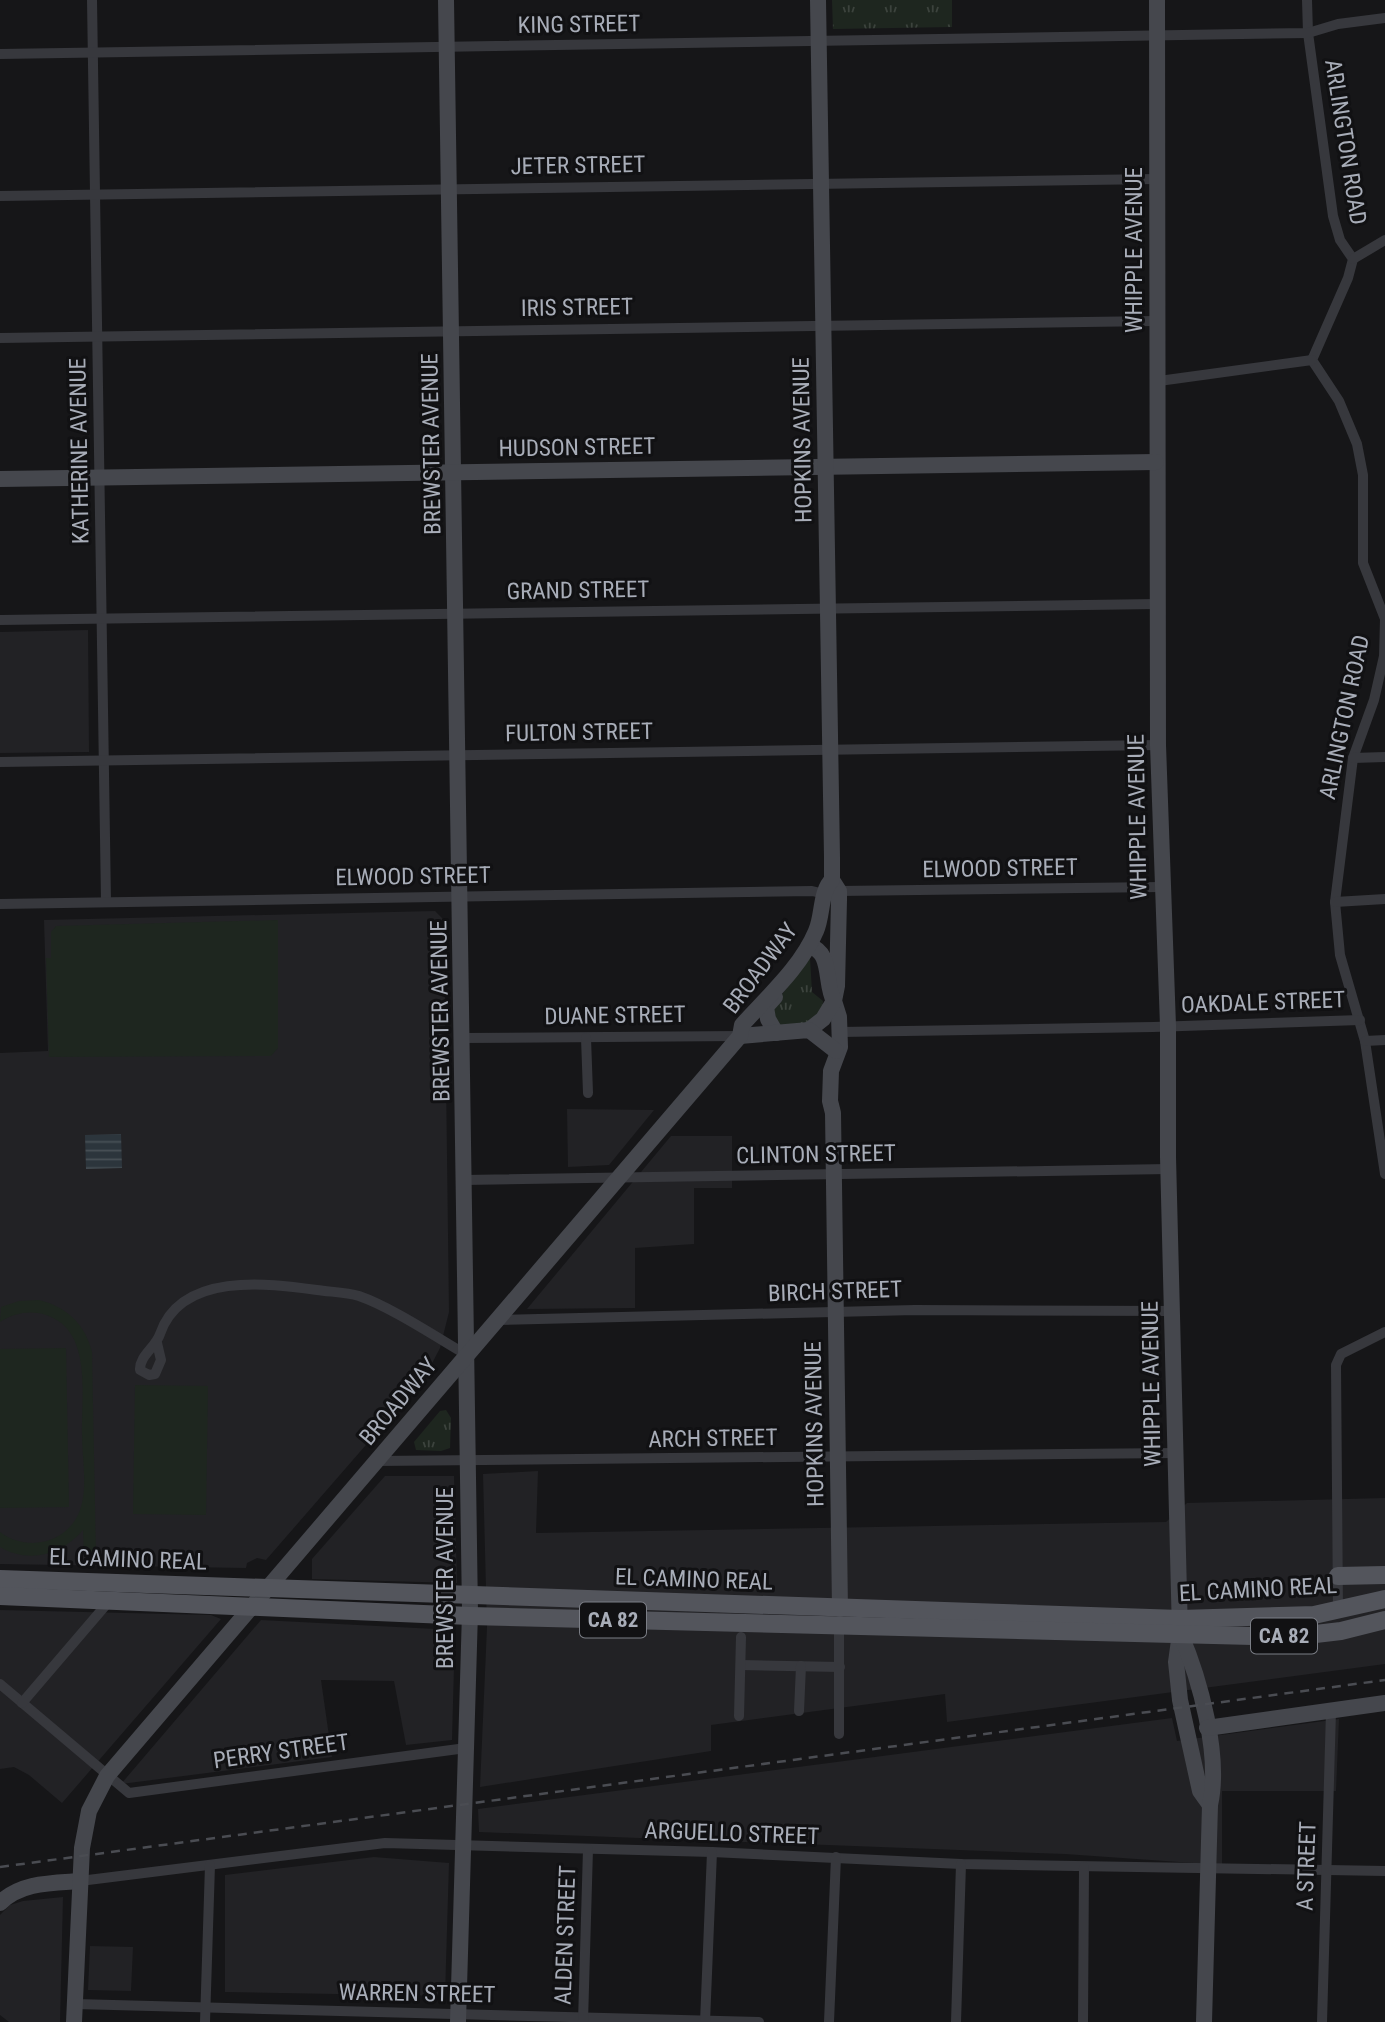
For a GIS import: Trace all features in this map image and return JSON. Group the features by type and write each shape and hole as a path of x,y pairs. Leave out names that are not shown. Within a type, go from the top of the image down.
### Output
{"main road":[{"path":"1338,1576 1385,1575"},
{"name":"EL CAMINO REAL","path":"0,1579 469,1597 839,1617"},
{"name":"EL CAMINO REAL","path":"0,1596 470,1616 839,1617 1180,1626 1290,1637 1341,1631 1385,1620"},
{"name":"EL CAMINO REAL","path":"1180,1626 1338,1611 1385,1599"}],"street":[{"name":"KATHERINE AVENUE","path":"92,0 106,902"},
{"name":"BREWSTER AVENUE","path":"446,0 470,1616 458,2018"},
{"name":"HOPKINS AVENUE","path":"818,0 832,919 838,926 837,986 834,1001"},
{"name":"WHIPPLE AVENUE","path":"1157,0 1155,321 1159,381 1156,604 1180,1626 1176,1662 1180,1700 1200,1791 1210,1805"},
{"name":"ARLINGTON ROAD","path":"1307,0 1308,33 1333,216 1340,240 1353,259 1348,278 1312,360 1339,401 1357,444 1363,475 1363,563 1385,619 1384,656 1374,700 1353,758 1335,902 1340,955 1365,1041 1385,1174"},
{"name":"KING STREET","path":"0,54 1308,33 1338,24 1385,18"},
{"name":"JETER STREET","path":"0,196 1157,179"},
{"path":"1353,259 1385,240"},
{"name":"IRIS STREET","path":"0,338 1155,321"},
{"path":"1159,381 1312,360"},
{"name":"HUDSON STREET","path":"0,479 1156,462"},
{"name":"GRAND STREET","path":"0,620 1156,604"},
{"name":"FULTON STREET","path":"0,762 1158,745"},
{"path":"1353,758 1385,757"},
{"name":"ELWOOD STREET","path":"0,904 812,891 832,888 1161,887"},
{"name":"BROADWAY","path":"74,2022 80,1881 86,1822 107,1776 740,1036 742,1025 809,946 832,888"},
{"path":"1335,902 1385,899"},
{"name":"HOPKINS AVENUE","path":"809,946 820,950 825,957 827,988 834,1001 840,1032 840,1047 836,1057 840,1074 839,1098 833,1114 839,1734"},
{"path":"776,1033 768,1019 766,1007 786,985 785,977"},
{"path":"834,1001 823,1019 809,1030 836,1057"},
{"name":"OAKDALE STREET","path":"1168,1026 1360,1020"},
{"path":"840,1032 1168,1026"},
{"name":"DUANE STREET","path":"463,1038 740,1036 809,1030"},
{"path":"586,1038 588,1094"},
{"path":"1365,1041 1385,1040"},
{"name":"CLINTON STREET","path":"464,1180 1169,1169"},
{"path":"157,1343 162,1328 172,1316 201,1294 230,1285 289,1286 364,1298 467,1355"},
{"name":"BIRCH STREET","path":"498,1320 1081,1309 1172,1311"},
{"path":"1338,1611 1336,1365 1340,1354 1385,1332"},
{"name":"ARCH STREET","path":"376,1461 1175,1453"},
{"path":"22,1703 111,1599"},
{"name":"WHIPPLE AVENUE","path":"1180,1626 1191,1658 1214,1771 1210,1805 1204,2022"},
{"path":"739,1716 741,1637"},
{"path":"741,1665 840,1667"},
{"path":"799,1711 801,1666"},
{"name":"PERRY STREET","path":"0,1684 129,1793 466,1748"},
{"path":"1206,1728 1385,1703"},
{"name":"A STREET","path":"1322,2022 1331,1711"},
{"name":"ARGUELLO STREET","path":"80,1881 357,1844 464,1844 712,1852 961,1864 1385,1871"},
{"name":"ALDEN STREET","path":"583,2020 588,1849"},
{"path":"705,2021 712,1852"},
{"path":"829,2022 836,1857"},
{"path":"956,2022 961,1864"},
{"path":"205,2022 210,1865"},
{"path":"1083,2022 1084,1867"},
{"path":"0,1903 30,1885 80,1881"},
{"name":"WARREN STREET","path":"75,2004 205,2007 335,2018 759,2022"}],"shaded area":[{"path":"88,630 89,752 0,753 0,632"},
{"path":"435,911 444,920 449,1312 440,1348 425,1377 266,1560 257,1558 247,1563 246,1568 0,1564 0,1053 48,1051 44,920"},
{"path":"567,1109 654,1110 609,1165 568,1167"},
{"path":"121,1134 122,1168 86,1169 85,1135"},
{"path":"671,1136 732,1136 732,1188 694,1188 694,1244 635,1248 635,1308 527,1309"},
{"path":"538,1471 536,1533 1166,1522 1187,1503 1385,1498 1385,1664 947,1722 945,1694 711,1725 711,1751 480,1787 487,1627 483,1474"},
{"path":"385,1476 454,1476 457,1583 312,1579 312,1559"},
{"path":"0,1610 211,1615 221,1619 62,1803 29,1775 14,1767 0,1769"},
{"path":"261,1620 455,1630 452,1740 406,1745 394,1681 321,1680 332,1757 121,1784"},
{"path":"1172,1718 1177,1741 1339,1719 1336,1791 1222,1791 1222,1865 1065,1854 479,1832 478,1809"},
{"path":"374,1857 449,1863 445,1996 225,1992 225,1875"},
{"path":"63,1897 60,2022 9,2022 0,2015 0,1915 10,1905 23,1901"},
{"path":"90,1946 133,1947 131,1991 88,1990"}],"green space":[{"path":"832,0 952,0 952,27 833,29"},
{"path":"278,920 278,1048 271,1056 49,1057 46,958 51,958 51,932 56,926"},
{"path":"810,958 812,992 823,1001 822,1013 809,1025 780,1025 773,1013 776,1002"},
{"path":"39,1300 58,1307 73,1318 85,1333 92,1352 96,1557 84,1557 83,1530 65,1546 44,1554 22,1555 0,1547 0,1532 21,1542 32,1543 53,1539 63,1533 78,1515 83,1496 83,1384 78,1349 61,1323 46,1315 22,1313 0,1322 1,1307 19,1301"},
{"path":"66,1348 69,1507 0,1508 0,1349"},
{"path":"135,1385 208,1386 206,1515 133,1514"},
{"path":"446,1410 451,1418 450,1448 441,1451 416,1450 414,1442 440,1411"}],"railway":[{"path":"0,1867 1385,1680"}]}
